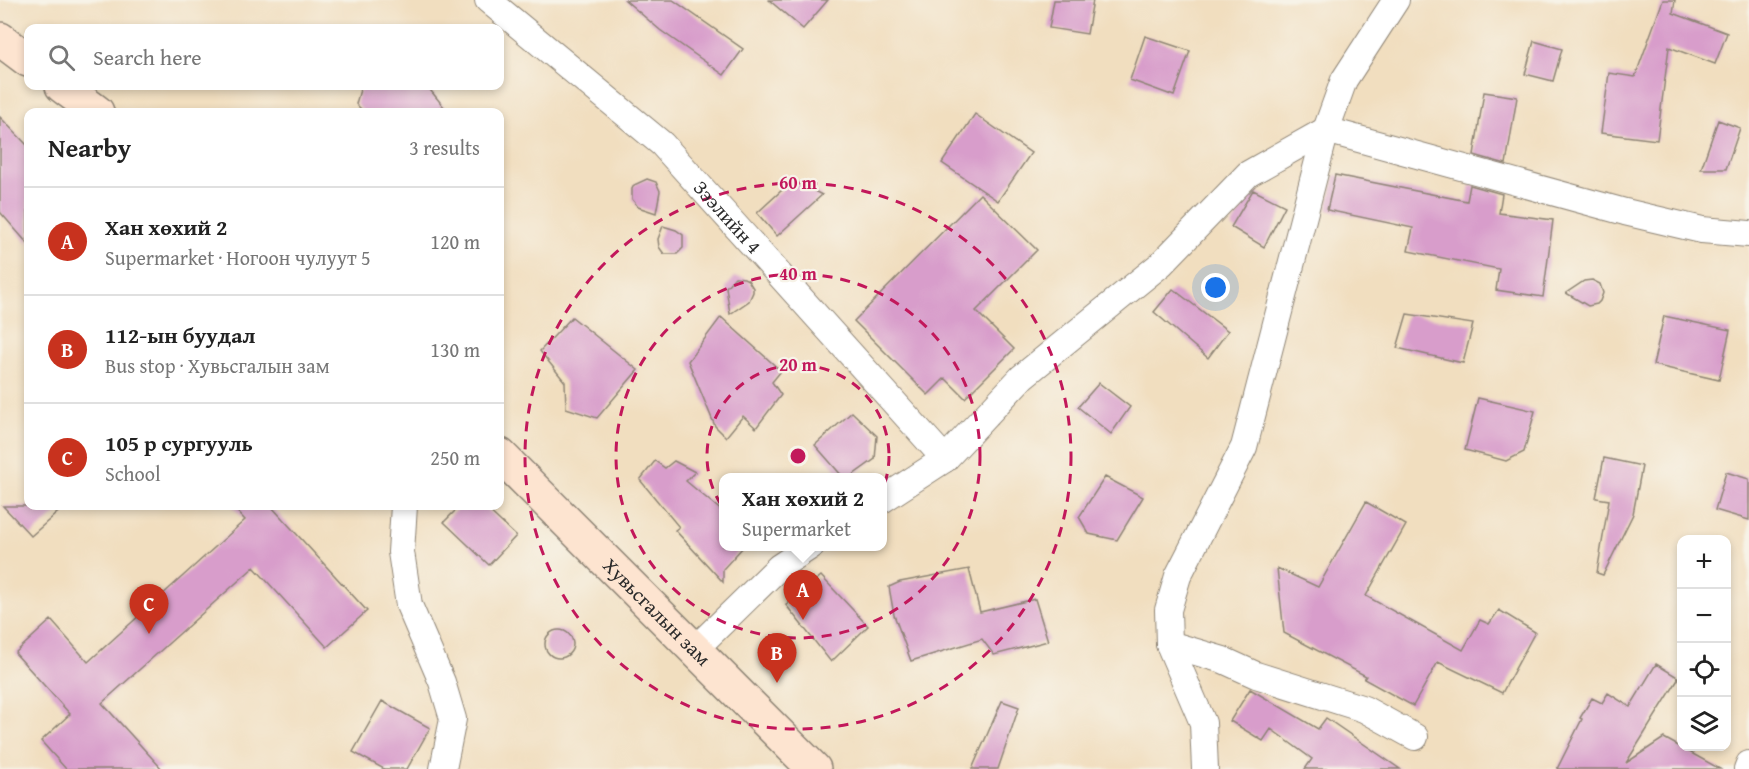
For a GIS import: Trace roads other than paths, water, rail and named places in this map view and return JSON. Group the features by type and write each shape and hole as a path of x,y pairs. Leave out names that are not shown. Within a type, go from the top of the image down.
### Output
{"main road":[{"path":"0,39 24,57"},
{"path":"68,90 92,108"},
{"name":"Хувьсгалын зам","path":"504,460 814,769"}],"street":[{"name":"Зээлийн 4","path":"488,0 662,144 945,459"},
{"path":"1205,769 1203,723 1169,644 1167,610 1178,576 1244,447 1326,130 1344,80 1396,0"},
{"path":"887,497 945,459 1022,377 1161,264 1248,174 1326,130 1702,231 1749,234"},
{"path":"404,510 401,552 410,605 442,682 453,719 443,769"},
{"path":"695,649 779,567 803,551"},
{"path":"1169,644 1223,660 1256,675 1364,709 1415,737"},
{"path":"1747,769 1749,764"}],"place":[{"name":"Хан хөхий 2","path":"803,620"},
{"name":"105 р сургууль","path":"149,634"},
{"name":"112-ын буудал","path":"777,683"}]}
